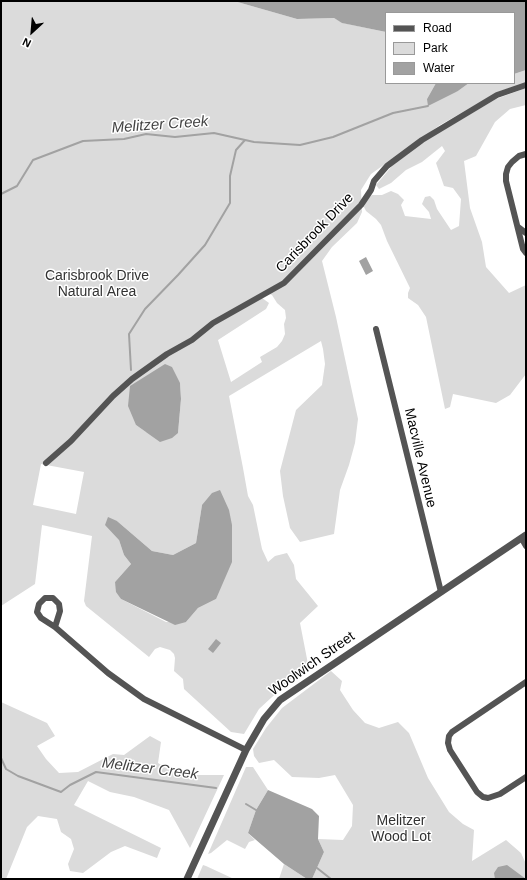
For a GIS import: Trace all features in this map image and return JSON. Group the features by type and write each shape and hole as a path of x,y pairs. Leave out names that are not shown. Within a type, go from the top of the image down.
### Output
{"street":[{"name":"Carisbrook Drive","path":"46,462 71,441 113,396 132,379 167,354 192,340 213,323 284,283 361,205 371,190 374,181 388,166 422,140 497,95 526,85"},
{"path":"526,154 519,156 512,162 508,167 506,174 506,181 523,249 526,253"},
{"path":"518,227 526,234"},
{"name":"Macville Avenue","path":"376,328 441,592"},
{"path":"524,537 526,546"},
{"name":"Woolwich Street","path":"187,879 246,750 264,719 280,700 524,537"},
{"path":"55,627 60,611 59,604 52,598 45,598 38,604 37,612 41,618 55,627 108,673 144,699 246,750"},
{"path":"526,682 452,732 449,736 448,743 450,750 477,792 483,797 493,797 526,777"}],"green space":[{"name":"Carisbrook Drive Natural Area","path":"1,1 234,1 297,19 334,18 343,23 385,32 385,84 435,84 427,99 458,91 468,84 515,84 515,74 526,70 526,83 500,91 440,125 371,174 361,190 362,212 357,223 332,247 322,261 336,317 358,419 355,443 340,490 334,534 300,542 290,528 283,496 280,471 296,410 322,385 325,364 321,341 229,396 248,496 253,505 262,549 268,562 275,556 287,553 294,565 296,579 318,606 300,623 308,664 259,709 244,734 231,732 184,689 183,679 174,671 175,658 174,654 170,650 160,647 155,649 149,657 86,606 84,601 92,536 42,525 35,584 1,606","holes":["265,292 272,295 277,303 285,310 285,334 277,347 260,357 262,362 231,382 218,340 266,309 269,303 258,295","180,383 181,399 178,433 146,432 136,425","41,464 84,472 76,514 33,505","202,505 216,599 198,608 186,622 166,622 121,599 115,582 131,564 124,555 119,540 117,521 152,551 173,555 196,543"]},
{"path":"526,88 526,105 510,109 495,122 476,156 464,161 470,208 482,242 486,267 509,293 526,285 526,374 510,395 496,403 453,394 450,407 445,409 426,317 418,305 408,298 410,288 387,241 381,225 366,211 364,207 366,200 372,195 382,195 391,191 398,194 404,200 401,205 405,216 431,219 429,212 422,204 425,197 430,196 434,200 437,209 451,230 459,226 461,199 453,188 444,186 436,163 445,151 442,146 422,162 406,170 391,183 379,189 376,185 392,166 423,142 496,99"},
{"name":"Melitzer Wood Lot","path":"331,671 342,681 340,690 353,710 365,723 379,728 398,722 409,733 428,778 449,812 463,824 474,830 472,861 506,840 521,853 526,864 526,879 312,879 324,852 318,839 343,840 352,826 353,805 335,775 319,778 292,777 274,760 259,763 254,756 253,749 266,728 282,708"},
{"path":"1,702 47,723 55,736 37,746 46,759 59,773 78,772 113,754 124,755 150,736 161,742 158,763 178,775 224,775 190,848 169,810 134,797 110,792 88,781 74,805 161,848 157,858 125,846 111,852 83,873 70,871 68,864 74,849 71,839 61,832 57,819 38,816 27,827 6,879 1,879"},
{"path":"246,767 253,767 268,790 256,810 248,833 255,840 249,842 245,849 227,840 208,854"},
{"path":"284,864 307,879 279,879"},
{"path":"203,865 206,866 234,879 197,879"}],"water":[{"path":"234,1 526,1 526,70 515,74 515,12 385,12 385,32 342,23 334,18 297,19"},
{"path":"435,84 468,84 458,91 428,106 427,99"},
{"path":"366,257 373,271 366,275 359,261"},
{"path":"165,364 172,367 180,383 181,399 178,433 172,438 160,442 136,425 128,406 130,386"},
{"path":"220,490 229,510 232,525 232,562 216,599 198,608 186,622 175,625 121,599 116,592 115,582 131,564 124,555 119,540 105,525 108,517 117,521 152,551 173,555 196,543 202,505 212,493"},
{"path":"216,639 221,643 213,653 208,649"},
{"path":"268,790 312,809 319,816 318,839 324,852 312,879 307,879 284,864 248,833 256,810"},
{"path":"507,865 526,879 495,879 494,873 498,867"}],"waterway":[{"name":"Melitzer Creek","path":"1,194 17,186 33,160 83,141 124,139 146,134 175,137 214,133 254,142 300,145 333,137 393,113 428,106"},
{"path":"131,370 129,334 145,309 205,245 230,203 230,176 236,150 245,140"},
{"name":"Melitzer Creek","path":"1,758 6,769 18,776 61,792 70,785 96,772 216,788"},
{"path":"246,804 256,810"},
{"name":"Melitzer Creek","path":"317,868 331,879"}]}
